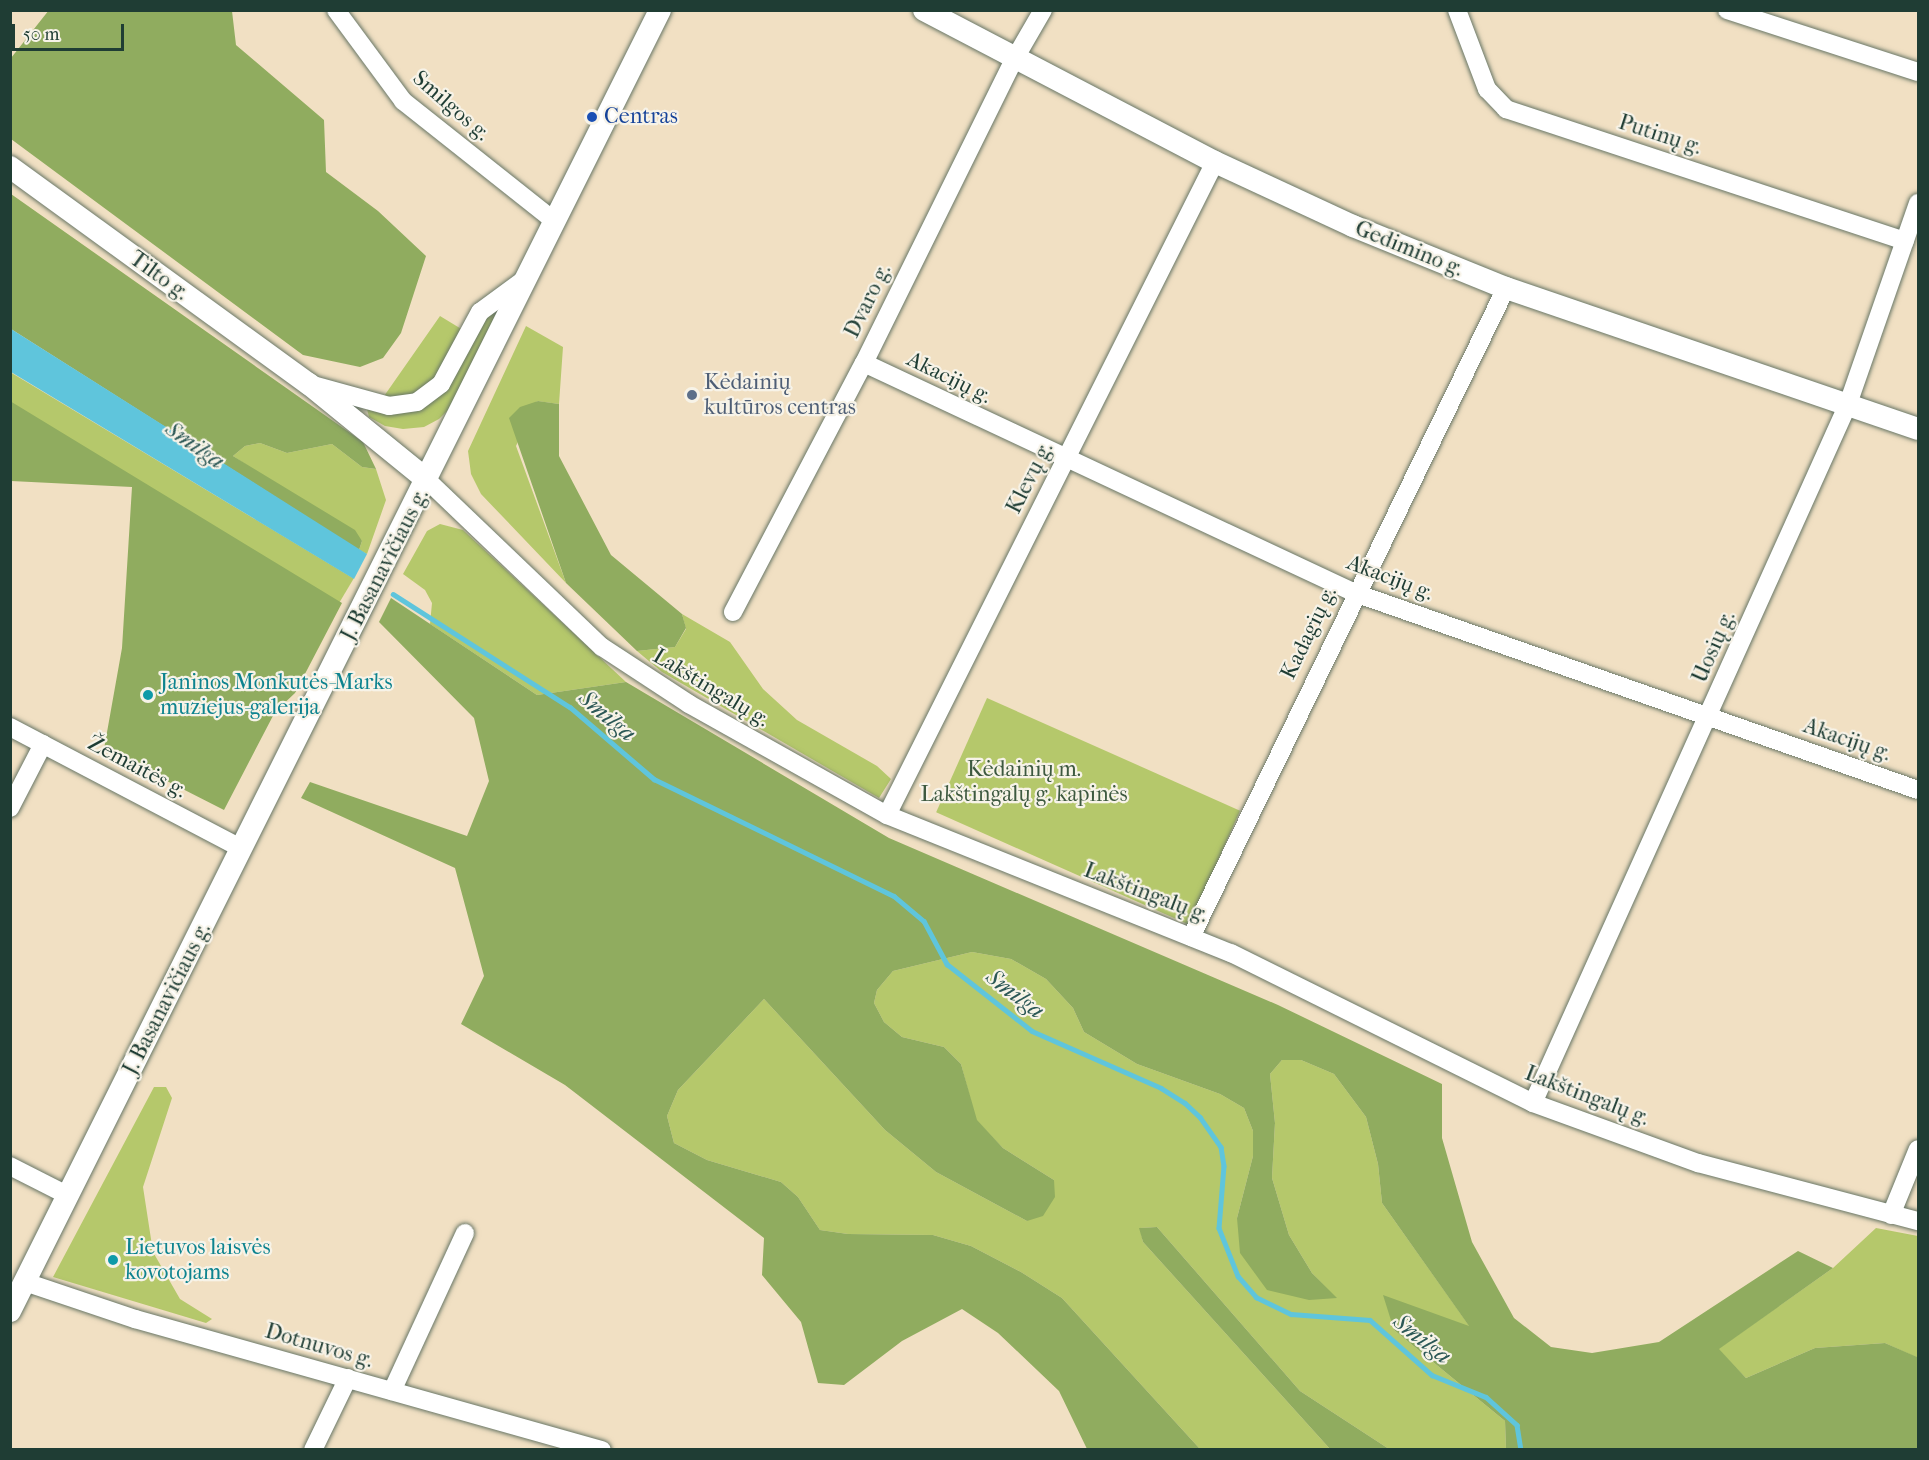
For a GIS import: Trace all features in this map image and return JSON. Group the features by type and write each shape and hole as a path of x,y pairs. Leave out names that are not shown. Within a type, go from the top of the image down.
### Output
{"main road":[{"name":"J. Basanavičiaus g.","path":"10,1311 428,480 522,282 660,10"},
{"name":"Gedimino g.","path":"924,10 1014,60 1215,162 1353,226 1506,288 1918,429"},
{"name":"Tilto g.","path":"10,167 309,384 428,480"}],"street":[{"name":"Smilgos g.","path":"336,10 403,101 553,220"},
{"name":"Dvaro g.","path":"734,612 864,363 1014,60 1043,10"},
{"name":"Putinų g.","path":"1457,10 1487,89 1506,109 1905,241"},
{"path":"1727,10 1918,72"},
{"name":"Klevų g.","path":"887,815 1215,162"},
{"name":"Uosių g.","path":"1533,1103 1848,404 1918,203"},
{"name":"Tilto g.","path":"309,384 388,406 417,402 441,384 480,312 522,282"},
{"name":"Kadagių g.","path":"1191,937 1506,288"},
{"name":"Akacijų g.","path":"864,363 1066,460 1356,593 1918,790"},
{"name":"Lakštingalų g.","path":"428,480 611,653 690,704 887,815 1191,937 1270,972 1533,1103 1698,1163 1918,1221"},
{"name":"Žemaitės g.","path":"10,727 242,849"},
{"path":"10,808 43,744"},
{"path":"1891,1215 1918,1149"},
{"path":"10,1166 69,1196"},
{"path":"392,1391 465,1233"},
{"name":"Dotnuvos g.","path":"26,1282 135,1319 602,1449"},
{"path":"313,1449 348,1378"}],"green space":[{"path":"49,10 232,11 236,45 324,120 326,172 378,211 426,256 401,333 383,358 360,367 303,355 11,139 11,58"},
{"path":"11,194 363,442 376,469 362,467 332,444 287,453 260,443 245,446 233,456 355,530 362,541 359,550 11,329"},
{"path":"504,300 452,406 439,419 424,427 403,429 385,426 369,417 367,409 382,399 440,316 463,330"},
{"path":"526,326 563,347 559,404 537,401 516,446 566,583 481,494 471,474 468,451"},
{"path":"10,372 354,579 339,603 10,406"},
{"path":"10,401 342,603 295,693 275,712 224,810 104,749 122,648 132,487 11,481"},
{"path":"538,401 559,404 559,456 611,555 682,614 686,628 675,647 637,651 566,583 509,418 520,407"},
{"path":"260,443 287,453 332,444 362,467 376,469 386,500 367,554 359,550 362,541 233,456 245,446"},
{"path":"440,524 463,530 626,682 537,695 430,624 432,603 425,590 403,574 427,531"},
{"path":"391,598 537,695 626,682 889,838 1278,1005 1442,1084 1442,1138 1472,1242 1514,1318 1551,1347 1592,1353 1659,1342 1798,1251 1833,1268 1719,1349 1746,1378 1815,1348 1885,1343 1917,1357 1918,1449 1506,1449 1505,1421 1394,1330 1383,1295 1469,1326 1382,1203 1378,1164 1366,1117 1334,1074 1301,1060 1282,1060 1270,1074 1275,1123 1272,1178 1289,1235 1312,1273 1337,1298 1309,1300 1267,1290 1240,1253 1237,1218 1253,1156 1253,1131 1244,1108 1220,1094 1137,1064 1084,1032 1073,1008 1046,979 1011,959 972,952 893,971 877,990 874,1003 884,1022 902,1037 944,1047 961,1064 977,1120 1003,1148 1054,1180 1055,1197 1043,1216 1027,1221 936,1172 885,1130 764,999 678,1090 667,1116 674,1143 707,1160 781,1182 798,1197 820,1230 848,1234 933,1235 971,1246 1021,1272 1062,1298 1200,1449 1087,1449 1059,1391 998,1333 962,1309 902,1341 844,1385 818,1383 801,1322 762,1275 764,1238 565,1085 461,1024 484,976 455,868 301,798 310,782 467,836 489,781 474,718 379,622"},
{"path":"682,614 730,642 763,689 797,720 877,766 891,779 879,798 662,672 637,651 675,647 686,629"},
{"name":"Kėdainių m. Lakštingalų g. kapinės","path":"987,698 1240,811 1189,925 936,812"},
{"path":"972,952 1011,959 1046,979 1073,1008 1084,1032 1137,1064 1220,1094 1244,1108 1253,1131 1253,1156 1237,1218 1336,1298 1312,1273 1289,1235 1272,1178 1275,1123 1270,1074 1282,1060 1301,1060 1334,1074 1366,1117 1378,1164 1382,1203 1470,1327 1394,1330 1505,1421 1506,1449 1389,1449 1300,1391 1157,1227 1140,1228 1143,1242 1330,1449 1200,1449 1062,1298 1021,1272 971,1246 933,1235 848,1234 820,1230 798,1197 781,1182 707,1160 674,1143 667,1116 678,1090 764,999 885,1130 936,1172 1027,1221 1054,1180 1003,1148 976,1120 961,1064 944,1047 902,1037 884,1022 874,1003 877,990 893,971"},
{"path":"154,1087 166,1087 172,1098 143,1187 153,1252 180,1299 212,1319 206,1323 53,1277"},
{"path":"1157,1227 1300,1391 1389,1449 1330,1449 1143,1242 1139,1228"},
{"path":"1876,1228 1918,1236 1918,1358 1885,1343 1815,1348 1746,1378 1718,1349 1833,1268"}],"water":[{"path":"11,329 367,554 354,579 11,372"}],"waterway":[{"name":"Smilga","path":"393,594 570,707 654,779 894,896 924,921 947,964 1032,1031 1161,1088 1185,1103 1200,1117 1221,1147 1224,1166 1219,1228 1238,1276 1256,1297 1291,1314 1370,1320 1432,1375 1486,1397 1517,1425 1521,1450"}],"place":[{"name":"Centras","path":"592,117"},
{"name":"Kėdainių kultūros centras","path":"692,395"},
{"name":"Janinos Monkutės-Marks muziejus-galerija","path":"148,695"},
{"name":"Lietuvos laisvės kovotojams","path":"113,1260"}]}
